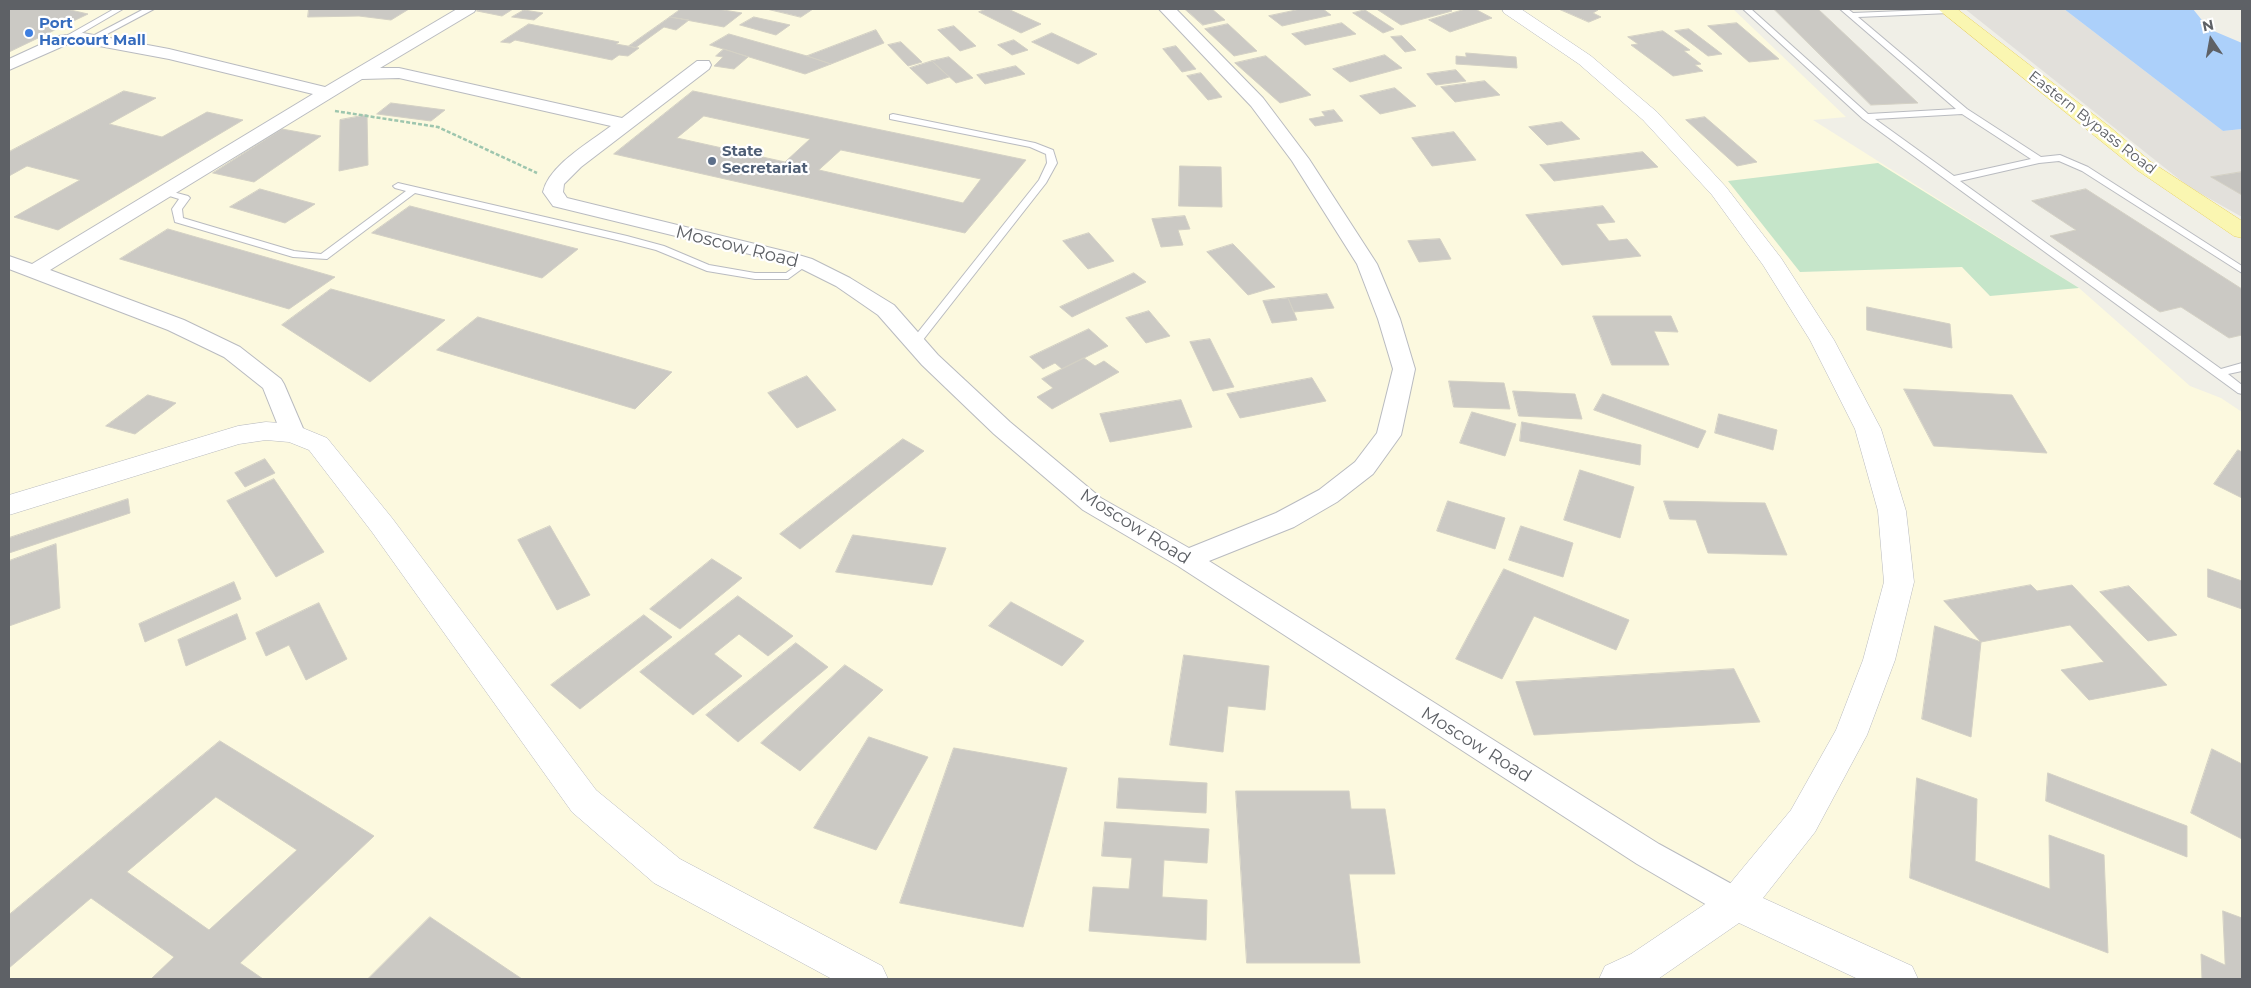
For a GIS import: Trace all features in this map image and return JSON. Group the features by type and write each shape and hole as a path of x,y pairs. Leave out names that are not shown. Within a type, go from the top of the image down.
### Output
{"main road":[{"name":"Eastern Bypass Road","path":"1948,10 2104,132 2144,166 2242,231"}],"street":[{"path":"35,271 326,92 360,74 468,9"},
{"path":"1166,9 1205,46 1257,102 1300,158 1367,264 1389,320 1404,369 1389,435 1364,468 1328,496 1285,520 1188,558"},
{"path":"1510,9 1585,60 1650,116 1719,190 1773,263 1822,340 1868,429 1892,510 1899,582 1879,660 1852,735 1803,821 1736,904 1650,973 1618,979"},
{"path":"9,65 65,39 91,39 169,54 326,92"},
{"path":"9,79 91,39"},
{"path":"555,182 574,163 703,65"},
{"path":"360,74 399,73 625,124"},
{"name":"Moscow Road","path":"555,182 553,192 560,202 805,263 850,286 886,310 915,343 1002,428 1092,504 1188,558 1228,587 1631,844 1736,904 1899,979"},
{"path":"9,262 176,325 232,352 273,384 293,433"},
{"path":"9,505 238,435 266,431 293,433 318,444 382,525 584,800 667,871 861,978"}],"lane":[{"path":"65,39 119,9"},
{"path":"91,39 150,9"},
{"path":"1747,9 1866,116 1950,180 2242,390"},
{"path":"1844,9 1964,111 2039,160"},
{"path":"1852,15 1948,10"},
{"path":"1866,116 1964,111"},
{"path":"893,117 1032,145 1050,152 1052,163 1043,181 915,343"},
{"path":"1950,180 2039,160 2060,158 2080,166 2242,270"},
{"path":"398,186 623,238 660,248 707,268 755,276 788,276 805,263"},
{"path":"162,192 185,198 177,209 178,220 293,254 323,257 413,190"},
{"path":"2219,372 2242,367"}],"path":[{"path":"327,110 364,114 438,127 555,182"}],"shaded area":[{"path":"9,9 1733,9 1846,117 1813,120 2079,288 2190,386 2221,398 2242,412 2242,979 9,979"},
{"path":"1965,9 2064,9 2223,131 2242,129 2242,217 2189,187"}],"green space":[{"path":"1878,163 2079,288 1990,296 1962,267 1800,272 1728,181"}],"water":[{"path":"2064,9 2193,9 2209,29 2242,43 2242,129 2223,131"}],"building":[{"name":"Port Harcourt Mall","path":"9,9 66,9 88,14 9,52"},
{"path":"309,9 409,9 391,20 359,16 308,17"},
{"path":"481,9 513,9 502,16 477,11"},
{"path":"681,9 717,9 742,13 724,27 670,17"},
{"path":"767,9 813,9 801,17"},
{"path":"987,9 1008,9 1041,24 1021,33 979,12"},
{"path":"1185,9 1212,9 1225,20 1203,25"},
{"path":"1301,9 1323,9 1331,15 1282,26 1269,16"},
{"path":"1449,9 1452,11 1401,25 1378,10"},
{"path":"1466,9 1475,9 1492,18 1450,32 1429,20"},
{"path":"1559,9 1595,9 1598,10 1593,13 1601,17 1589,22"},
{"path":"1774,9 1818,9 1918,103 1871,105"},
{"path":"524,10 543,13 534,20 512,17"},
{"path":"1365,10 1394,29 1383,33 1353,13"},
{"path":"670,17 689,20 676,30 664,27 635,48 629,46"},
{"path":"754,17 790,25 776,35 740,25"},
{"path":"1342,23 1356,34 1305,45 1292,34"},
{"path":"1737,23 1779,59 1749,62 1708,26"},
{"path":"529,24 619,42 616,44 639,48 628,56 619,55 612,60 515,40 510,43 501,42"},
{"path":"1228,24 1257,51 1234,56 1205,29"},
{"path":"954,26 976,46 960,51 938,30"},
{"path":"1689,29 1722,54 1708,56 1675,31"},
{"path":"876,30 884,43 831,64 807,56"},
{"path":"1663,31 1690,50 1684,51 1701,64 1695,65 1703,71 1673,76 1631,45 1638,44 1628,37"},
{"path":"1052,33 1097,54 1078,64 1032,42"},
{"path":"729,34 831,64 805,74 710,45"},
{"path":"1402,36 1416,50 1405,52 1391,37"},
{"path":"1014,40 1028,50 1012,55 998,45"},
{"path":"901,42 922,62 908,66 888,45"},
{"path":"1176,46 1196,69 1182,72 1163,49"},
{"path":"724,49 748,57 734,69 714,66 723,57 716,56"},
{"path":"1466,53 1516,57 1517,68 1456,64 1456,56 1466,57"},
{"path":"1385,55 1402,68 1350,82 1333,69"},
{"path":"1266,56 1311,95 1280,103 1235,63"},
{"path":"949,57 973,78 956,83 932,61"},
{"path":"932,61 949,77 927,84 910,68"},
{"path":"1016,66 1025,74 985,84 977,75"},
{"path":"1456,70 1466,81 1436,85 1427,74"},
{"path":"1201,73 1222,97 1208,100 1187,76"},
{"path":"1485,81 1500,95 1455,102 1441,87"},
{"path":"1395,88 1416,106 1380,114 1360,96"},
{"path":"124,91 156,98 109,124 162,137 207,112 243,120 58,230 14,217 80,180 27,166 9,176 9,152"},
{"name":"State Secretariat","path":"693,91 1026,160 965,233 614,154","holes":["704,116 810,139 785,162 677,138","841,150 981,179 963,203 819,170"]},
{"path":"391,103 445,110 431,121 377,114"},
{"path":"1334,110 1343,121 1315,126 1309,119 1325,116 1322,112"},
{"path":"367,115 368,165 339,171 340,120"},
{"path":"1705,117 1757,162 1737,166 1686,120"},
{"path":"1562,122 1580,139 1547,145 1529,127"},
{"path":"282,129 321,136 254,182 213,173"},
{"path":"1454,132 1476,160 1432,166 1412,138"},
{"path":"1643,152 1658,167 1554,181 1540,165"},
{"path":"1180,166 1221,167 1222,207 1179,206"},
{"path":"2242,172 2242,195 2211,177"},
{"path":"260,189 315,204 285,223 230,207"},
{"path":"2086,189 2242,289 2242,335 2229,338 2181,307 2160,312 2050,236 2076,230 2032,201"},
{"path":"410,206 578,249 542,278 372,233"},
{"path":"1603,206 1615,222 1596,224 1609,241 1627,239 1641,256 1562,265 1526,215"},
{"path":"1185,216 1190,229 1178,230 1183,245 1161,247 1152,219"},
{"path":"168,229 335,277 289,309 120,259"},
{"path":"1089,233 1114,261 1088,269 1063,241"},
{"path":"1440,239 1451,259 1419,262 1408,241"},
{"path":"1233,244 1275,287 1248,295 1207,252"},
{"path":"1134,273 1146,282 1072,317 1060,307"},
{"path":"331,289 445,320 370,382 282,325"},
{"path":"1327,294 1334,308 1294,312 1288,298"},
{"path":"1288,298 1297,320 1272,323 1263,301"},
{"path":"1867,307 1950,324 1952,348 1867,330"},
{"path":"1149,311 1170,336 1146,343 1126,318"},
{"path":"1593,316 1671,316 1678,332 1654,331 1669,365 1612,365"},
{"path":"478,317 672,372 635,409 437,350"},
{"path":"1089,329 1108,346 1062,369 1055,363 1043,369 1030,357"},
{"path":"1210,339 1234,387 1213,391 1190,342"},
{"path":"1084,358 1095,366 1104,361 1119,372 1052,409 1037,397 1053,388 1042,379"},
{"path":"807,376 836,410 797,428 768,393"},
{"path":"1312,378 1326,401 1240,418 1227,394"},
{"path":"1449,381 1504,383 1510,409 1454,407"},
{"path":"1904,389 2012,395 2047,453 1934,446"},
{"path":"1513,391 1575,394 1582,419 1519,416"},
{"path":"1603,394 1706,431 1698,448 1594,410"},
{"path":"148,395 176,403 135,434 106,426"},
{"path":"1181,400 1192,427 1110,442 1100,414"},
{"path":"1472,412 1516,424 1505,456 1460,443"},
{"path":"1719,414 1777,430 1773,450 1715,433"},
{"path":"1522,422 1641,445 1640,465 1520,441"},
{"path":"903,439 924,451 800,549 780,534"},
{"path":"2238,450 2242,452 2242,498 2214,484"},
{"path":"265,459 275,473 245,487 235,473"},
{"path":"1580,470 1634,487 1620,538 1564,520"},
{"path":"274,479 324,552 276,577 227,501"},
{"path":"128,499 130,513 9,553 9,538"},
{"path":"1448,501 1505,518 1495,549 1437,531"},
{"path":"1664,501 1765,503 1787,555 1708,553 1696,520 1670,519"},
{"path":"550,526 590,595 557,610 518,540"},
{"path":"1521,526 1573,543 1563,577 1509,560"},
{"path":"853,535 946,548 932,585 836,572"},
{"path":"56,544 60,608 9,626 9,561"},
{"path":"712,559 742,578 680,629 650,609"},
{"path":"1504,569 1629,620 1616,650 1534,616 1502,679 1456,659"},
{"path":"2208,569 2242,581 2242,609 2208,597"},
{"path":"234,582 241,599 145,642 139,624"},
{"path":"2031,585 2037,591 2072,585 2167,685 2089,700 2061,670 2104,662 2070,625 1981,642 1944,601"},
{"path":"2129,586 2177,635 2148,641 2100,592"},
{"path":"738,596 793,636 768,656 739,634 714,654 742,676 693,715 640,672"},
{"path":"1011,602 1084,641 1062,666 989,626"},
{"path":"319,603 347,659 306,680 289,645 266,656 256,633"},
{"path":"237,614 246,639 186,666 178,640"},
{"path":"644,615 672,637 580,709 551,685"},
{"path":"1935,626 1981,642 1971,737 1922,719"},
{"path":"796,643 828,667 738,742 706,715"},
{"path":"1184,655 1269,666 1265,710 1228,706 1223,752 1170,745"},
{"path":"845,665 883,690 800,771 761,743"},
{"path":"1734,669 1760,722 1534,735 1516,682"},
{"path":"869,737 928,757 876,850 814,828"},
{"path":"220,741 374,836 240,963 263,979 151,979 174,957 91,898 9,968 9,915","holes":["216,797 297,850 209,930 127,872"]},
{"path":"954,748 1067,768 1023,927 900,903"},
{"path":"2212,749 2242,764 2242,839 2191,813"},
{"path":"2048,773 2187,826 2187,857 2046,801"},
{"path":"1119,778 1207,783 1206,813 1117,808"},
{"path":"1917,778 1977,799 1975,861 2050,889 2049,835 2104,855 2108,953 1910,878"},
{"path":"1236,791 1349,791 1351,809 1385,809 1395,874 1349,874 1360,963 1247,963"},
{"path":"1105,822 1209,829 1207,863 1164,860 1162,897 1207,900 1206,940 1089,931 1093,887 1129,889 1132,858 1102,856"},
{"path":"2223,911 2242,918 2242,979 2202,979 2201,954 2225,965"},
{"path":"430,917 522,979 368,979"}],"place":[{"name":"Port Harcourt Mall","path":"29,33"},
{"name":"State Secretariat","path":"712,161"}]}
